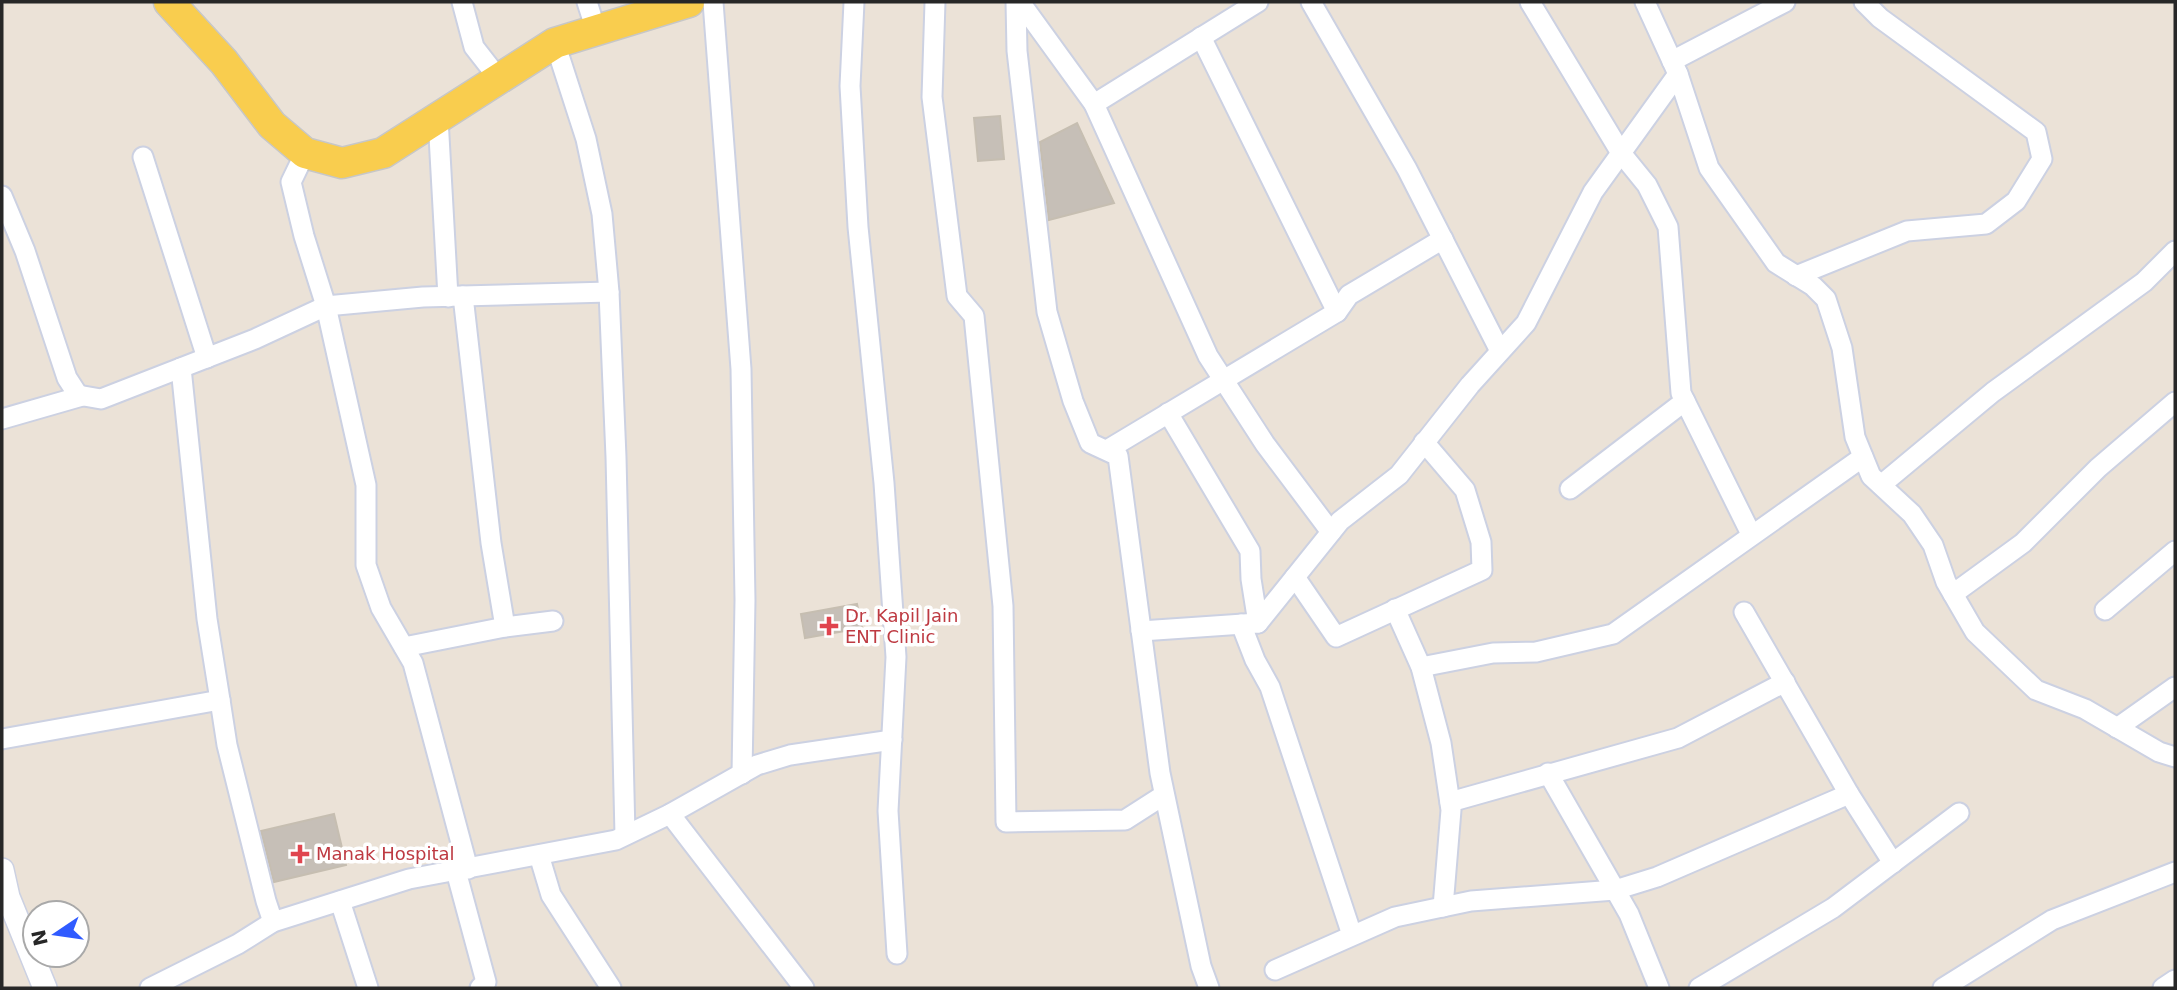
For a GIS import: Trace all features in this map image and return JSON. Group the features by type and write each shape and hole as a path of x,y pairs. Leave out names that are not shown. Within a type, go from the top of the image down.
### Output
{"main road":[{"path":"169,2 224,62 272,125 304,153 342,163 383,153 555,43 689,2"}],"street":[{"path":"462,2 474,47 499,79"},
{"path":"587,2 596,30"},
{"path":"713,2 741,369 745,600 742,774"},
{"path":"854,2 850,86 858,227 884,483 896,657 888,811 897,954"},
{"path":"935,2 932,97 957,296 974,316 1003,606 1006,822 1125,820 1164,795"},
{"path":"1018,2 1017,51 1046,312 1073,401 1090,443 1118,456 1164,795 1201,965 1209,988"},
{"path":"1018,2 1094,104 1209,356 1265,444 1331,532"},
{"path":"1094,104 1258,2"},
{"path":"1311,2 1407,170 1500,351"},
{"path":"1530,2 1621,153 1647,185 1668,227 1681,393 1751,534"},
{"path":"1645,2 1675,67 1709,168 1776,263 1813,286 1826,299 1842,348 1854,437 1871,476 1912,514 1926,534 1953,594 1975,632 2036,690 2085,709 2160,752 2175,757"},
{"path":"1141,631 1249,623 1294,577 1340,521 1399,475 1470,385 1526,323 1593,192 1675,67 1762,7 1784,2"},
{"path":"1796,276 1907,231 1986,225 2015,201 2042,159 2036,132 1880,18 1864,2"},
{"path":"1200,37 1337,312"},
{"path":"555,43 586,139 602,214 609,292 616,457 625,835"},
{"path":"438,118 455,296 505,627"},
{"path":"304,153 291,182 304,236 326,306 366,485 366,565 381,608 412,663 486,982 480,988"},
{"path":"143,157 206,358"},
{"path":"2,196 25,251 67,378 78,395 101,400 326,306 455,296 609,292"},
{"path":"1107,450 1337,312 1349,295 1443,239"},
{"path":"1881,485 1993,392 2144,282 2175,251"},
{"path":"181,368 207,618 227,745 273,922"},
{"path":"2,419 82,396"},
{"path":"1570,489 1685,401"},
{"path":"1953,594 2023,543 2098,468 2175,402"},
{"path":"1168,413 1250,551 1249,623 1255,660 1270,687 1352,935"},
{"path":"1294,577 1336,636 1482,570 1481,542 1465,490 1424,442"},
{"path":"1421,667 1493,653 1536,652 1613,634 1863,457"},
{"path":"2105,610 2175,551"},
{"path":"1395,609 1421,667 1441,743 1450,802 1443,907"},
{"path":"1744,612 1849,794 1893,863"},
{"path":"404,647 505,627 553,621"},
{"path":"1450,802 1678,738 1785,682"},
{"path":"2117,728 2175,687"},
{"path":"2,739 220,700"},
{"path":"150,988 238,944 273,922 409,879 615,840 670,814 757,765 790,755 891,740"},
{"path":"1548,773 1629,914 1659,988"},
{"path":"1275,970 1395,918 1471,901 1615,890 1657,877 1849,794"},
{"path":"1699,988 1833,908 1959,813"},
{"path":"670,814 804,988"},
{"path":"539,855 551,895 611,988"},
{"path":"2,870 8,897 45,988"},
{"path":"1943,988 2052,920 2175,872"},
{"path":"340,901 368,988"},
{"path":"2163,988 2175,980"}],"building":[{"path":"1000,116 1004,159 978,161 974,118"},
{"path":"1077,123 1114,203 1049,220 1040,142"},
{"path":"857,604 862,628 805,638 801,614"},
{"path":"334,814 346,865 274,882 261,831"}],"place":[{"name":"Dr. Kapil Jain ENT Clinic","path":"829,626"},
{"name":"Manak Hospital","path":"300,854"}]}
